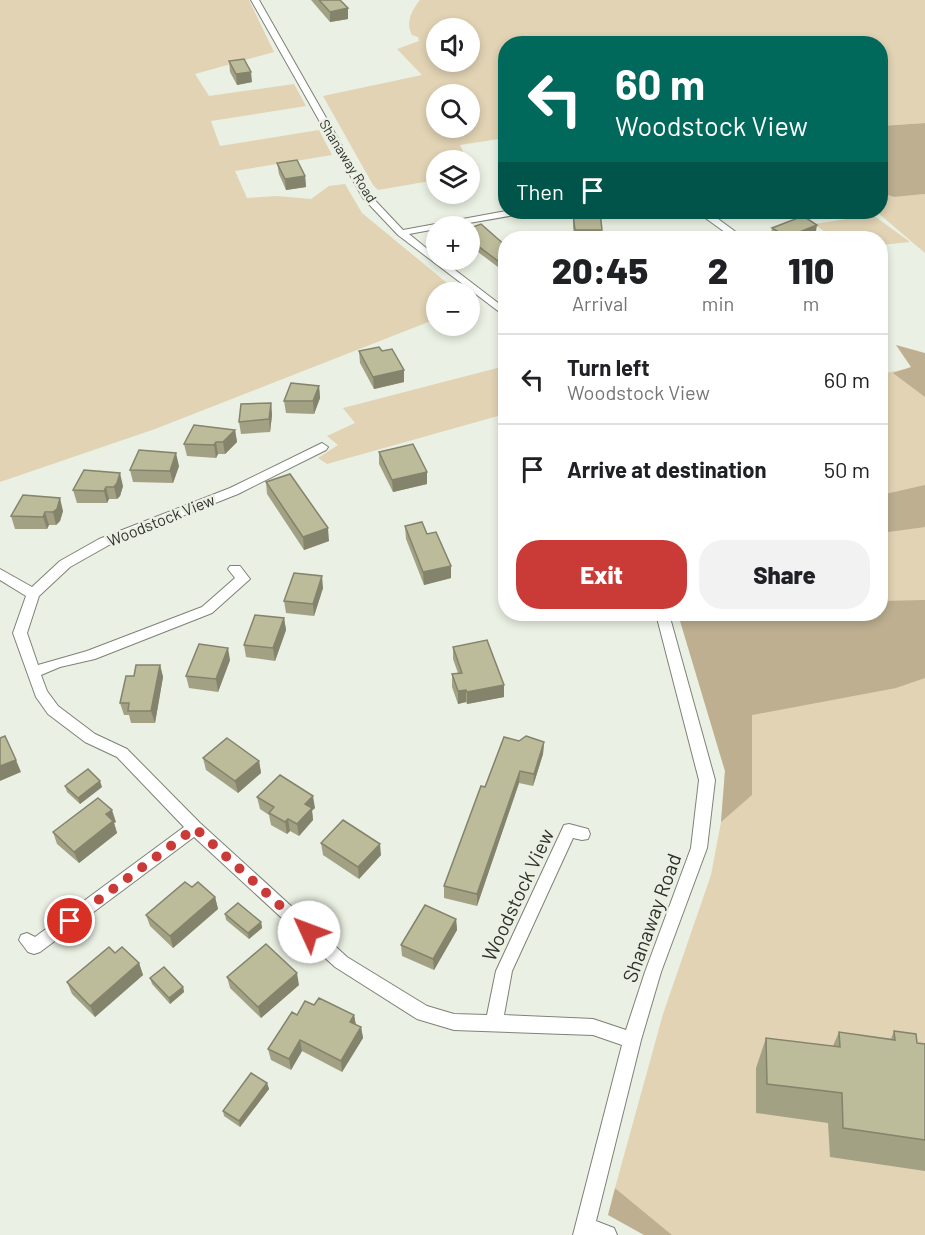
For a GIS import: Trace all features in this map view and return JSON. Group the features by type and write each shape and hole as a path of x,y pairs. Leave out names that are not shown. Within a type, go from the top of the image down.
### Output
{"street":[{"name":"Shanaway Road","path":"255,0 366,196 401,233 498,308"},
{"path":"401,233 498,215"},
{"path":"713,219 729,231"},
{"name":"Woodstock View","path":"322,447 234,491 104,542 65,564 33,594 20,633 41,693 53,710 90,738 122,753 195,828 341,962 393,996 423,1012 454,1022 593,1027 632,1040"},
{"path":"298,459 311,468"},
{"path":"33,673 57,663 90,655 207,610 243,579 235,568"},
{"path":"0,574 33,594"},
{"name":"Shanaway Road","path":"584,1231 632,1040 653,972 699,848 707,780 665,621"},
{"path":"27,940 34,947 195,828"},
{"name":"Woodstock View","path":"494,1023 504,971 569,830 582,834"},
{"path":"584,1231 607,1235"}],"shaded area":[{"path":"0,0 249,0 274,52 195,74 209,96 294,84 306,106 211,121 220,146 319,130 332,155 235,171 247,198 277,196 311,199 329,186 345,184 362,213 426,266 426,270 431,270 446,282 426,282 426,323 155,429 0,482"},
{"path":"420,0 925,0 925,123 888,126 888,36 498,36 498,139 460,145 462,150 426,150 426,182 378,190 323,96 422,75 397,49 419,41 410,30 410,16"},
{"path":"925,123 925,194 894,197 888,195 888,126"},
{"path":"925,194 925,253 885,219 888,219 888,195 894,197"},
{"path":"847,219 878,219 910,242 888,244 888,231 824,231 814,224"},
{"path":"896,345 925,353 925,397 893,373 911,367"},
{"path":"925,365 925,1235 672,1235 615,1188 663,1014 711,875 721,822 725,771 680,621 888,621 888,373"},
{"path":"498,368 498,416 327,464 318,458 338,445 327,436 355,423 343,408"},
{"path":"925,485 925,527 888,532 888,493"},
{"path":"925,600 925,678 896,688 752,715 752,795 721,822 725,771 680,621 888,621 888,601"},
{"path":"615,1188 672,1235 644,1235 608,1215"}],"building":[{"path":"319,0 340,0 348,8 330,12"},
{"path":"244,59 251,72 236,74 229,61"},
{"path":"297,160 305,176 285,179 277,163"},
{"path":"574,219 601,219 602,230 575,230"},
{"path":"795,219 808,219 817,225 802,231 777,231 772,228"},
{"path":"480,224 498,239 498,261 480,248"},
{"path":"379,347 382,351 392,349 404,370 373,377 359,351"},
{"path":"291,383 319,386 313,401 284,401"},
{"path":"271,403 269,419 239,422 241,404"},
{"path":"194,425 235,430 223,442 216,442 214,445 184,444"},
{"path":"413,444 427,472 392,480 379,452"},
{"path":"139,450 176,453 170,471 130,470"},
{"path":"84,470 120,473 114,487 106,487 104,491 73,490"},
{"path":"290,474 328,528 303,537 266,482"},
{"path":"23,495 60,498 57,509 53,512 45,512 43,517 11,516"},
{"path":"422,522 427,534 436,532 451,566 423,572 405,526"},
{"path":"294,573 322,576 313,604 284,601"},
{"path":"255,615 284,618 273,648 244,645"},
{"path":"487,640 504,685 467,692 466,690 458,691 452,674 462,673 453,647"},
{"path":"199,644 228,648 216,679 186,676"},
{"path":"136,665 160,665 151,711 128,711 129,703 120,703 126,676 134,676"},
{"path":"5,736 16,760 0,766 0,738"},
{"path":"526,736 544,742 534,774 520,771 477,894 444,886 481,786 485,787 504,737 519,741"},
{"path":"227,738 259,761 235,781 203,758"},
{"path":"88,769 100,781 78,798 65,786"},
{"path":"280,775 313,796 305,804 312,808 297,824 288,819 285,822 269,813 274,807 257,797"},
{"path":"98,798 112,810 106,814 113,821 74,852 53,832"},
{"path":"343,820 380,844 358,867 321,843"},
{"path":"185,882 192,887 198,882 215,897 170,936 146,915"},
{"path":"238,903 261,922 248,933 225,914"},
{"path":"425,905 456,919 433,959 401,945"},
{"path":"266,944 297,973 258,1007 227,977"},
{"path":"109,947 115,953 122,947 139,963 90,1006 67,982"},
{"path":"164,967 183,987 169,998 150,978"},
{"path":"319,998 354,1015 350,1022 361,1027 341,1061 300,1040 289,1059 268,1049 292,1012 297,1015 305,1001 314,1005"},
{"path":"894,1031 916,1034 917,1043 925,1044 925,1140 843,1128 842,1093 767,1084 766,1038 840,1047 839,1032 895,1040"},
{"path":"251,1073 267,1083 239,1121 223,1111"}],"route":[{"path":"70,921 195,828 309,932"}]}
